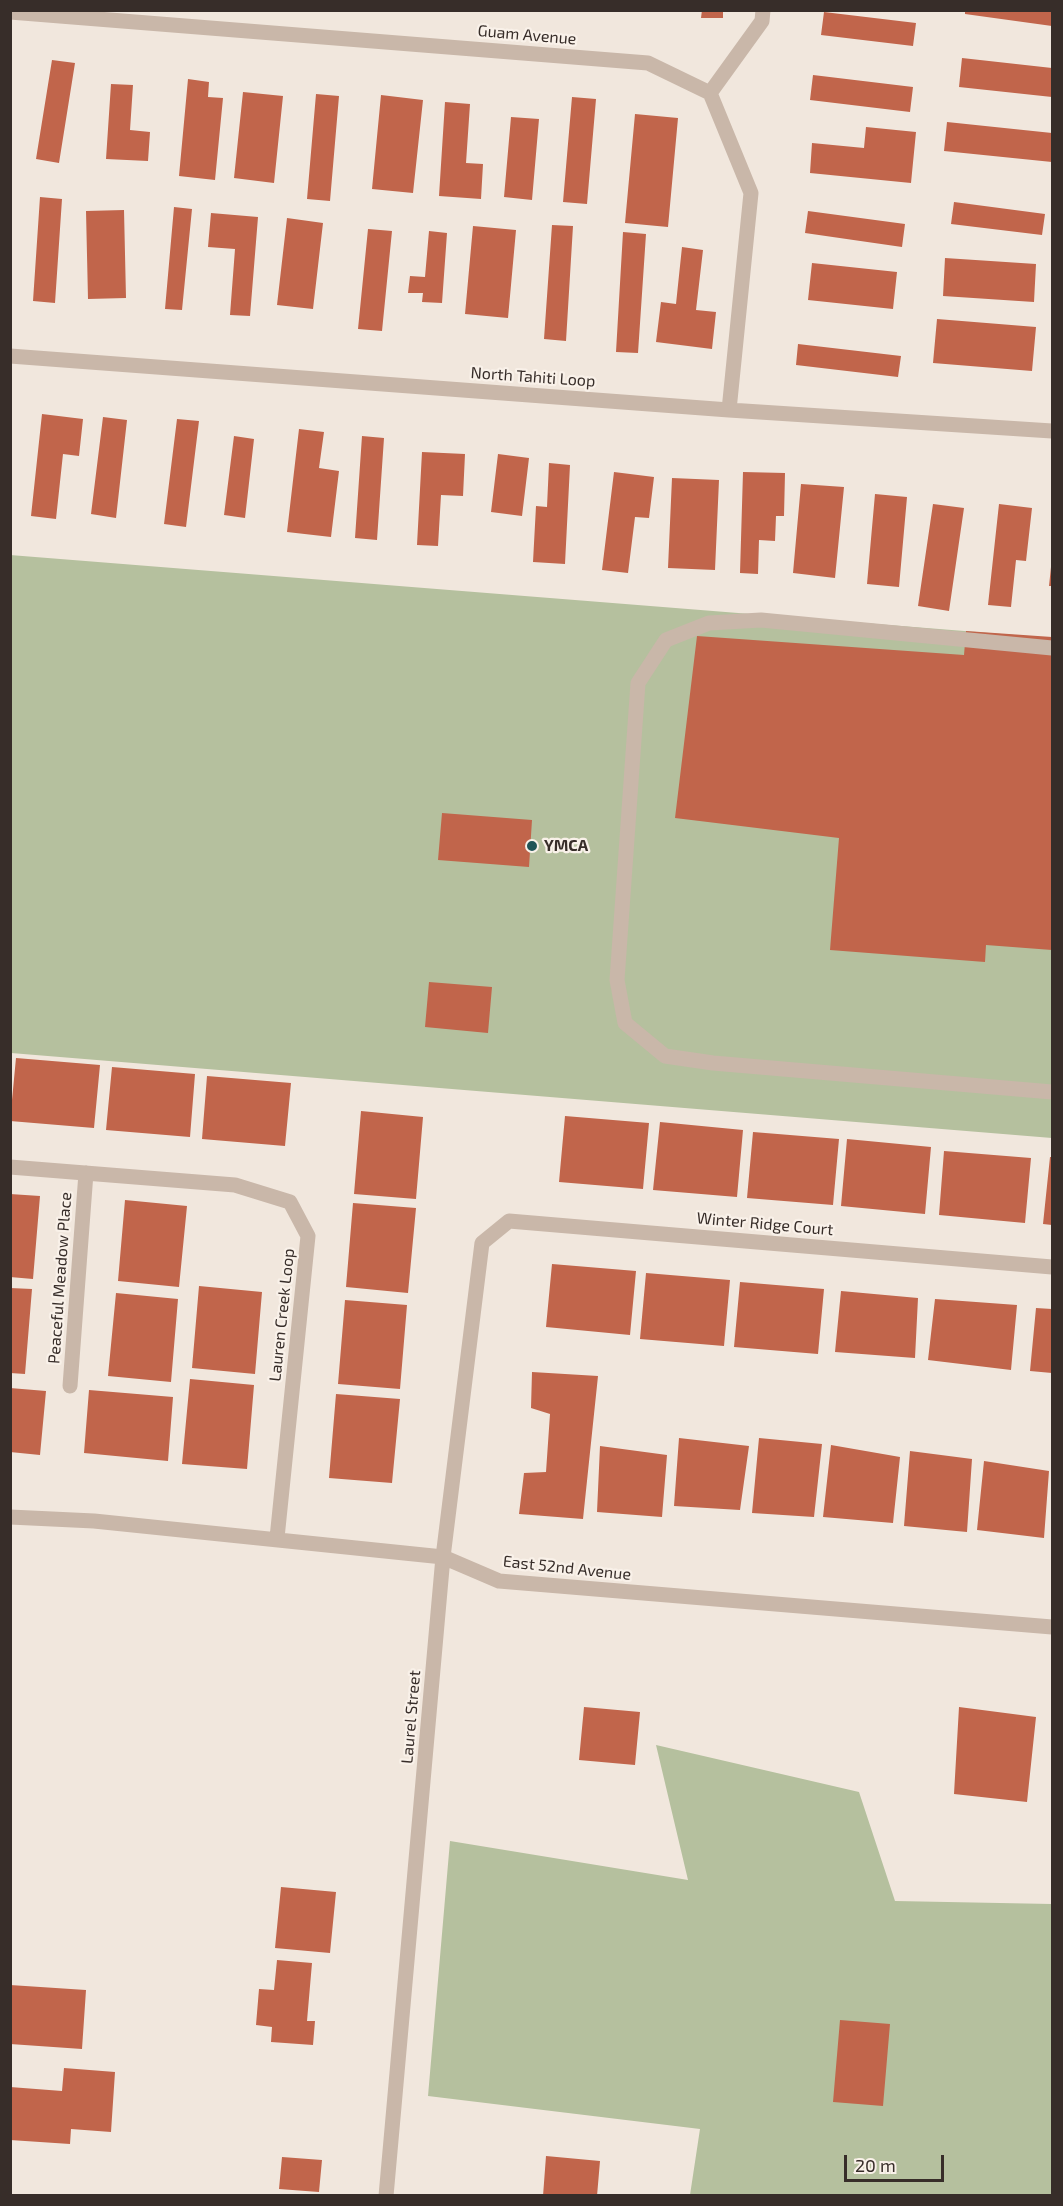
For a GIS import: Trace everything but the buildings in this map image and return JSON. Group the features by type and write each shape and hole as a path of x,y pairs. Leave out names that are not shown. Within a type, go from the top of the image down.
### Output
{"street":[{"path":"729,410 751,193 710,93 762,21 763,10"},
{"name":"Guam Avenue","path":"10,12 648,63 710,93"},
{"name":"North Tahiti Loop","path":"10,356 729,410 1053,431"},
{"path":"1053,648 761,620 709,622 666,639 638,683 617,980 625,1023 665,1056 713,1063 1053,1092"},
{"name":"Lauren Creek Loop","path":"10,1167 235,1185 290,1202 308,1236 277,1538"},
{"name":"Peaceful Meadow Place","path":"70,1386 86,1173"},
{"name":"Winter Ridge Court","path":"482,1243 510,1221 1053,1267"},
{"name":"Laurel Street","path":"386,2196 443,1557 482,1243"},
{"name":"East 52nd Avenue","path":"10,1517 94,1521 277,1538 443,1557 499,1581 1053,1627"}],"green space":[{"name":"YMCA","path":"10,555 1052,638 1052,1138 11,1053"},
{"path":"656,1745 859,1792 895,1901 1052,1904 1052,2195 690,2195 700,2129 428,2096 450,1841 688,1880"}],"place":[{"name":"YMCA","path":"532,846"}]}
